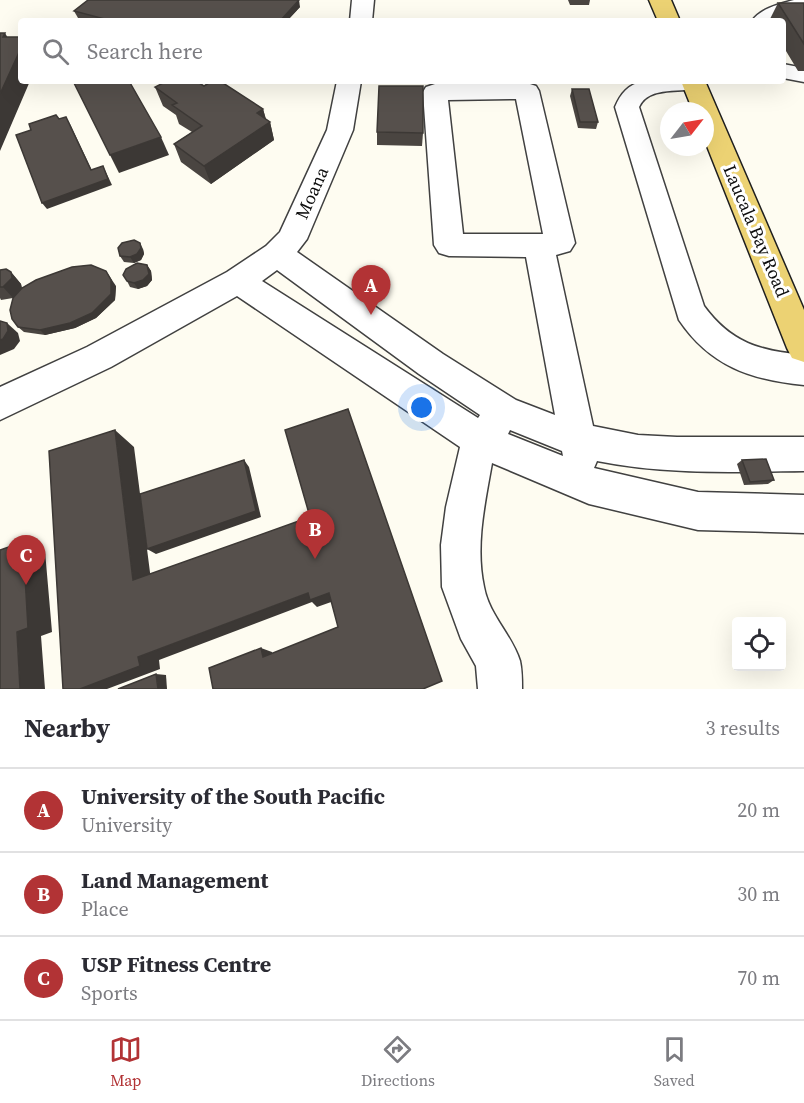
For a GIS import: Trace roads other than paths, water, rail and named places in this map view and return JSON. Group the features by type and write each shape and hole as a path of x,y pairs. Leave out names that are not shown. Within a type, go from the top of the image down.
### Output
{"main road":[{"path":"660,0 668,18"},
{"name":"Laucala Bay Road","path":"695,84 804,348"}],"lane":[{"path":"361,18 362,0"},
{"path":"766,18 804,4"},
{"path":"786,72 804,75"},
{"name":"Moana","path":"0,404 99,357 238,281 277,254 292,239 340,130 349,84"},
{"path":"679,84 640,89 629,98 627,107 690,311 710,339 729,352 778,369 804,370"},
{"path":"527,91 560,243 539,246 448,245 435,92 527,91"},
{"path":"539,246 576,440 589,485"},
{"path":"277,254 422,358 493,426 648,453 804,454"},
{"path":"238,281 493,426 589,485 698,511 804,514"},
{"path":"493,426 475,456 465,507 461,545 463,587 476,624 498,662 500,689"}],"place":[{"name":"University of the South Pacific","path":"371,315"},
{"name":"Land Management","path":"315,559"},
{"name":"USP Fitness Centre","path":"26,585"}]}
